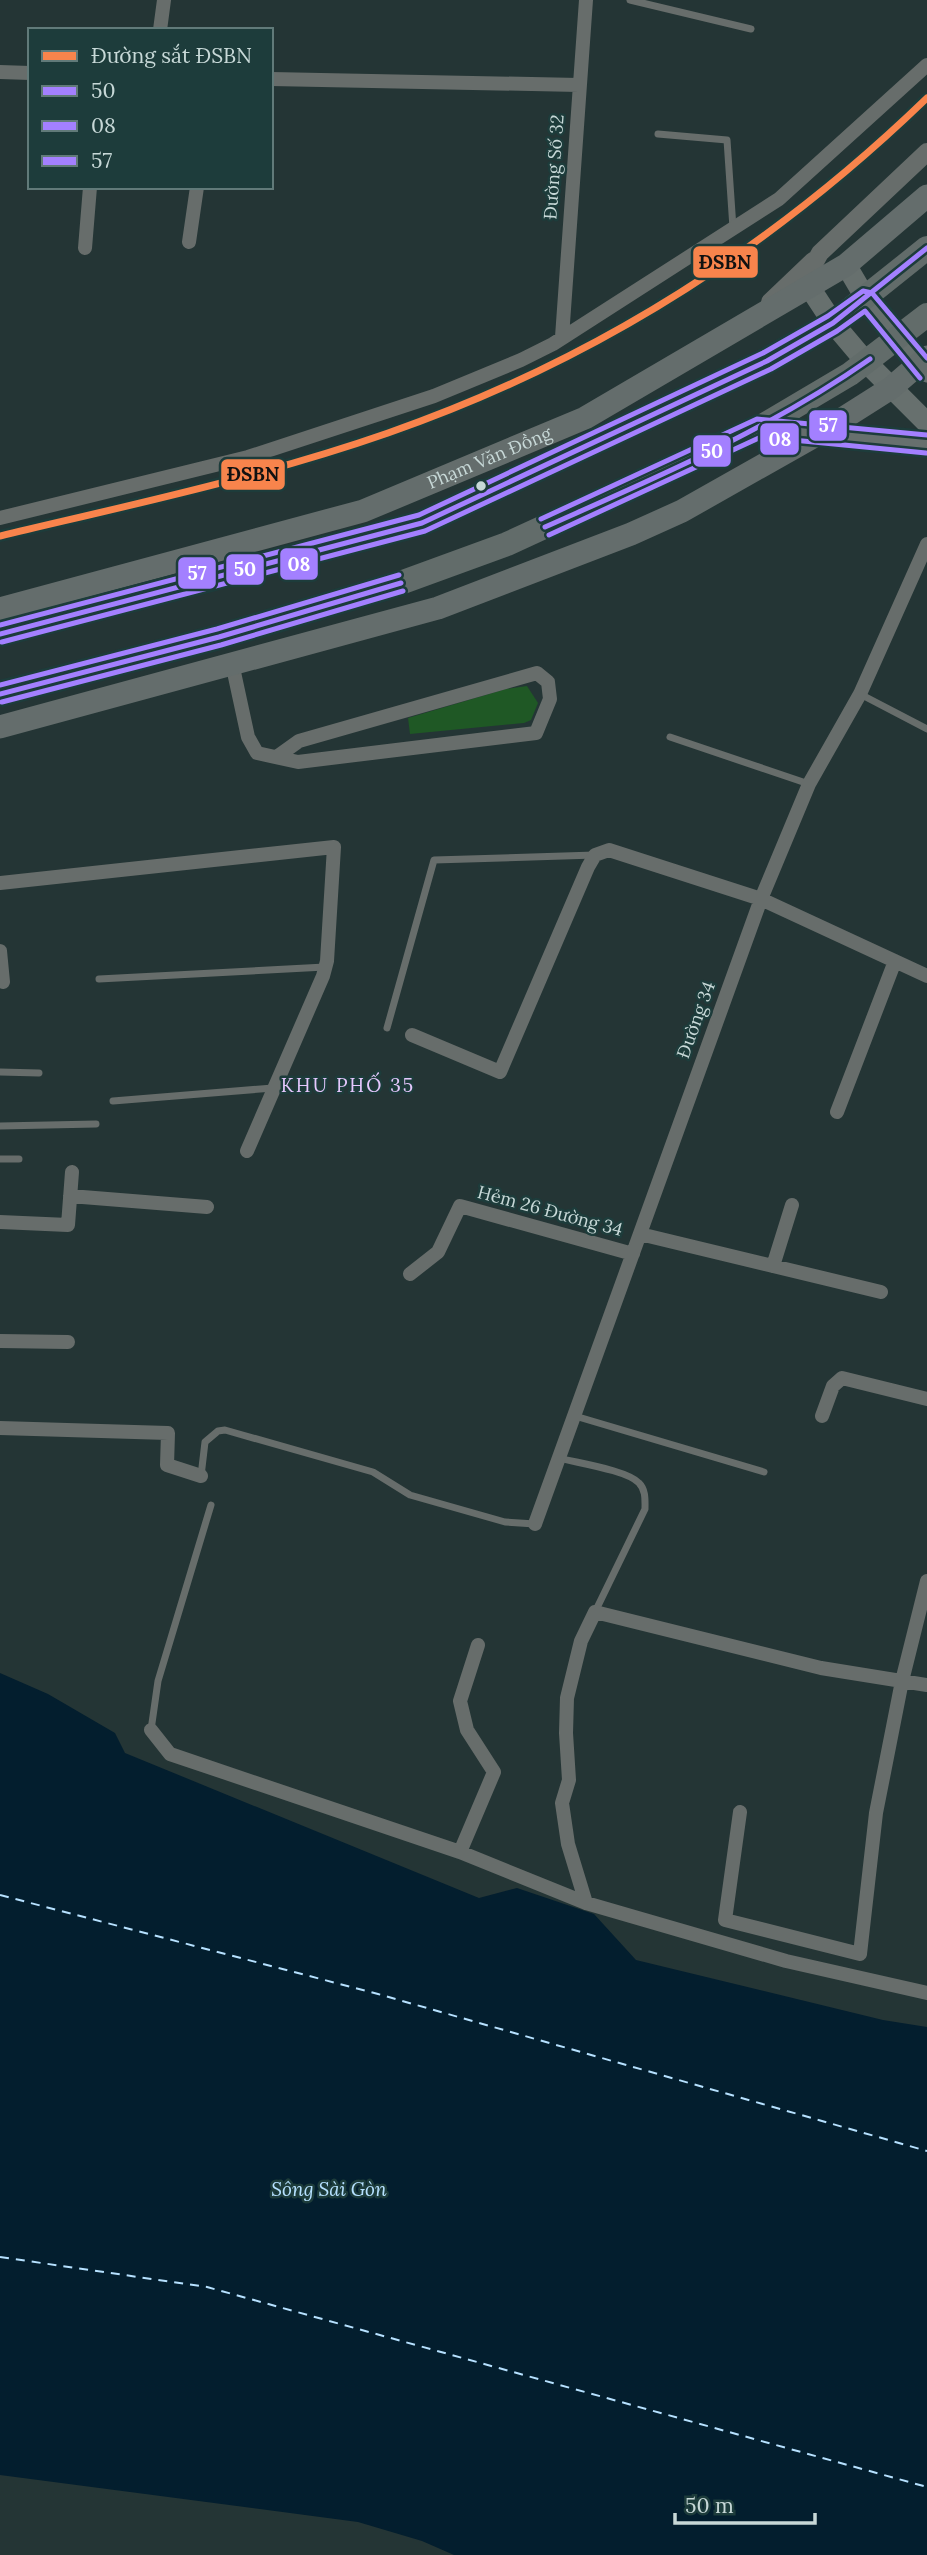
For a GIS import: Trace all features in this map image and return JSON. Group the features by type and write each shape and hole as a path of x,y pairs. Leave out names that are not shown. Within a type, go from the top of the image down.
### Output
{"highway":[{"name":"Phạm Văn Đồng","path":"0,634 422,523 767,361 833,323 927,248"},
{"path":"0,694 219,637 416,578 507,544 760,428 866,362 927,315"}],"main road":[{"name":"Phạm Văn Đồng","path":"0,609 363,511 585,418 846,265 927,196"},
{"path":"0,727 438,608 631,534 682,510 820,433 924,364 897,339 866,299 846,265"},
{"path":"810,288 833,323 866,362 927,423"},
{"path":"760,428 927,444"},
{"path":"416,578 438,608"}],"street":[{"path":"160,28 164,0"},
{"name":"Đường Số 32","path":"562,337 586,0"},
{"path":"0,518 248,457 434,396 521,360 562,337 779,199 927,65"},
{"path":"0,72 28,73"},
{"path":"273,79 579,85"},
{"path":"746,326 927,152"},
{"path":"85,248 90,189"},
{"path":"190,242 197,189"},
{"path":"845,231 841,248 846,265"},
{"path":"810,288 810,271 820,253"},
{"name":"Đường 34","path":"535,1524 761,899 809,784 860,694 927,544"},
{"path":"232,663 248,737 257,753 298,762 536,733 550,699 548,682 537,673 502,681 299,741 278,756"},
{"path":"0,883 334,847 326,967 247,1151"},
{"path":"412,1035 500,1072 595,855 609,850 761,899 927,976"},
{"path":"0,951 3,982"},
{"path":"837,1112 895,961"},
{"path":"0,1222 68,1225 72,1171"},
{"path":"70,1196 206,1207"},
{"path":"774,1266 792,1205"},
{"name":"Hẻm 26 Đường 34","path":"410,1275 438,1252 460,1206 633,1254"},
{"path":"640,1234 881,1292"},
{"path":"0,1340 68,1342"},
{"path":"822,1416 833,1386 842,1378 927,1399"},
{"path":"0,1428 168,1433 167,1465 201,1476"},
{"path":"740,1812 726,1920 860,1954 876,1813 902,1681 927,1581"},
{"path":"586,1903 568,1844 562,1803 569,1780 566,1733 568,1698 581,1642 595,1612 821,1668 927,1685"},
{"path":"460,1852 494,1772 467,1730 460,1701 478,1645"},
{"path":"151,1730 170,1754 460,1852 586,1903 786,1961 927,1993"}],"lane":[{"path":"630,0 751,29"},
{"path":"658,134 727,140 733,228"},
{"path":"860,694 927,729"},
{"path":"670,737 809,784"},
{"path":"387,1028 434,860 595,855"},
{"path":"99,979 326,967"},
{"path":"0,1072 39,1073"},
{"path":"113,1101 275,1088"},
{"path":"0,1126 96,1124"},
{"path":"0,1159 19,1160"},
{"path":"574,1416 764,1472"},
{"path":"201,1476 205,1442 218,1431 225,1430 373,1472 410,1495 505,1522 535,1524"},
{"path":"559,1458 626,1475 638,1482 645,1494 645,1509 595,1612"},
{"path":"151,1730 158,1681 211,1505"}],"green space":[{"path":"527,686 538,703 531,720 524,723 410,734 408,718 506,689"}],"water":[{"name":"Sông Sài Gòn","path":"0,1673 48,1694 115,1733 125,1753 479,1898 517,1888 594,1914 636,1960 883,2020 927,2027 927,2555 454,2555 422,2541 358,2522 0,2475"}],"ferry route":[{"path":"0,1895 378,1994 927,2151"},
{"path":"0,2257 207,2287 927,2487"}],"rail line":[{"name":"ĐSBN","path":"0,536 196,489 340,449 463,404 536,372 676,295 742,251 806,204 868,153 927,98"}],"transit line":[{"name":"50","path":"0,634 422,523 767,361 833,323 927,248"},
{"name":"57","path":"0,625 419,515 763,353 828,316 863,291 872,293 927,358"},
{"name":"08","path":"2,642 425,531 771,369 837,331 865,311 920,378"},
{"name":"50","path":"545,527 712,451 832,385 870,359"},
{"name":"57","path":"541,519 757,419 927,435"},
{"name":"08","path":"549,535 761,437 926,453"},
{"name":"57","path":"0,685 217,629 399,575"},
{"name":"50","path":"0,694 219,637 401,583"},
{"name":"08","path":"2,702 221,645 403,591"}],"district":[{"name":"KHU PHỐ 35","path":"348,1085"}]}
